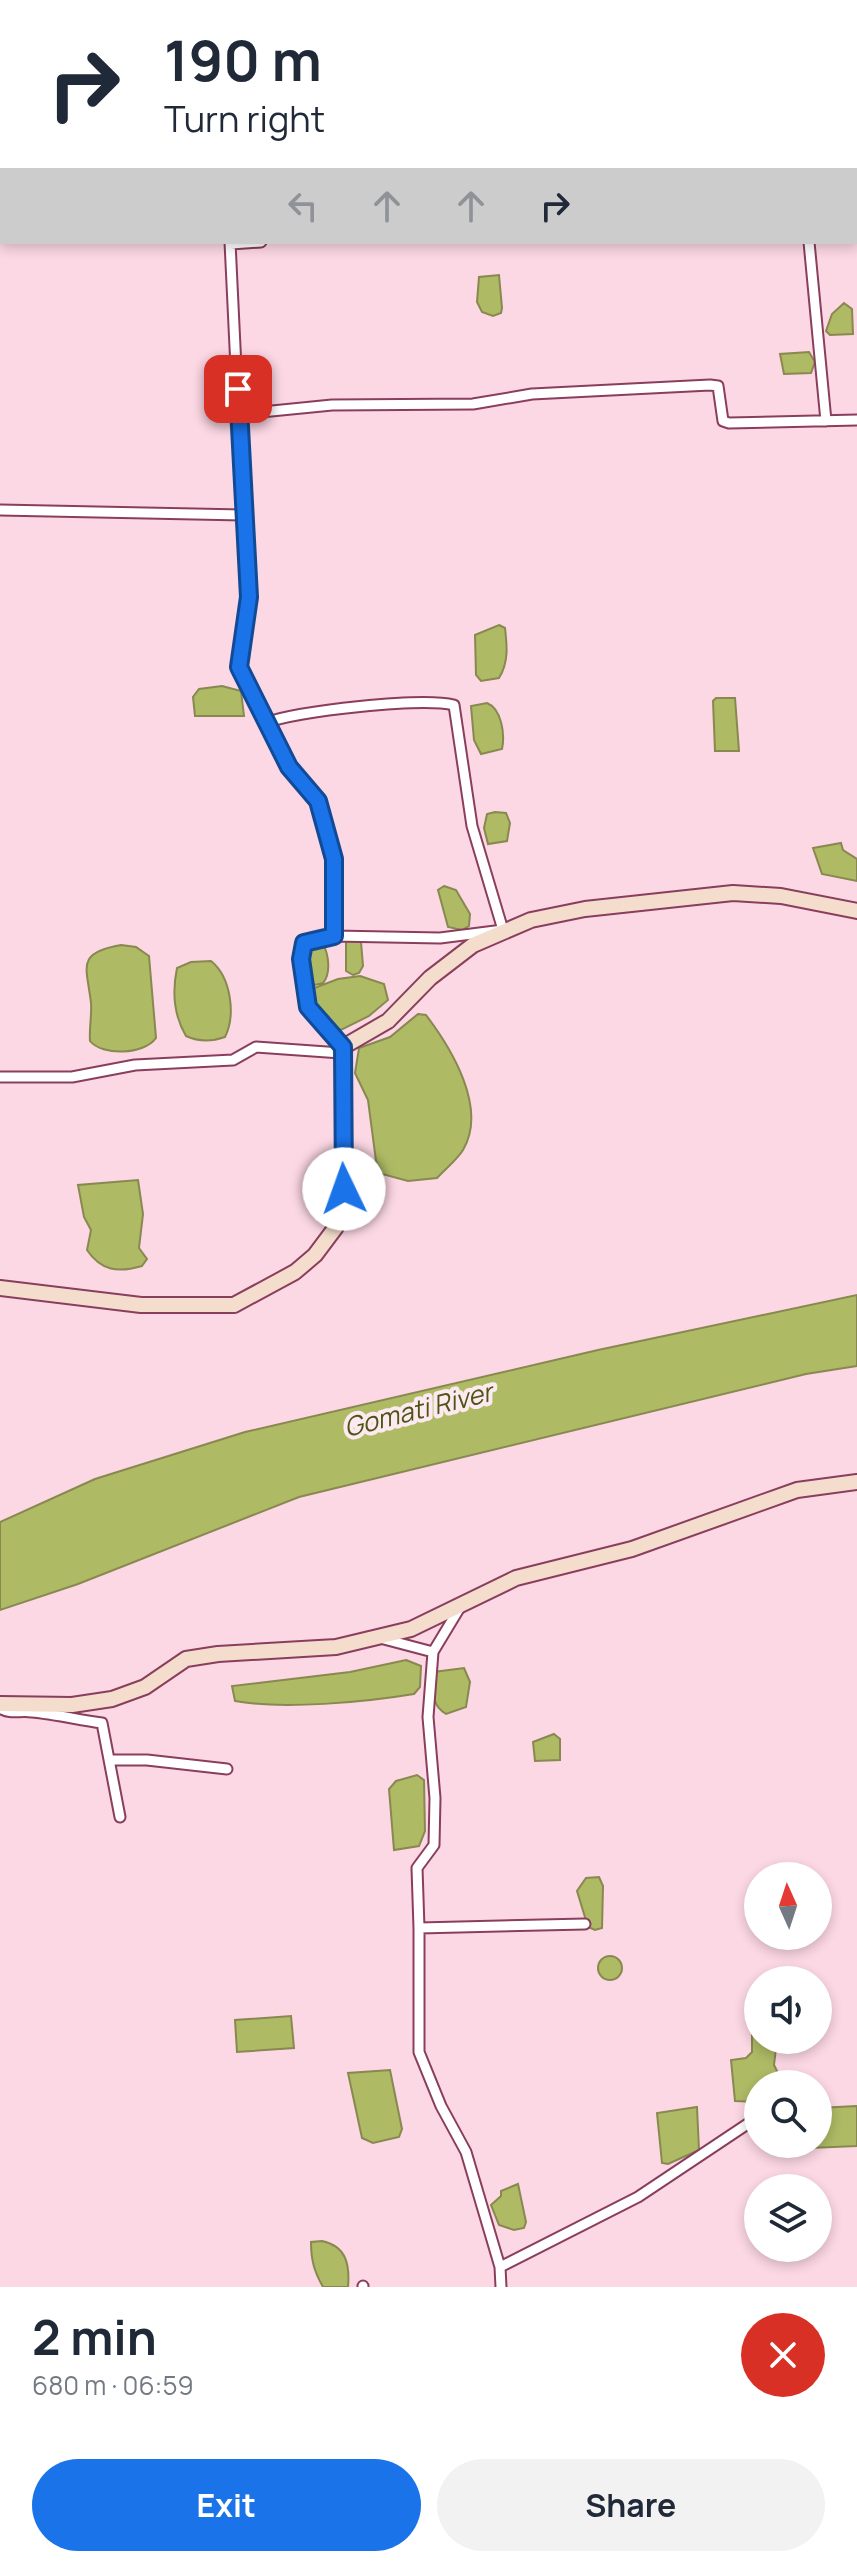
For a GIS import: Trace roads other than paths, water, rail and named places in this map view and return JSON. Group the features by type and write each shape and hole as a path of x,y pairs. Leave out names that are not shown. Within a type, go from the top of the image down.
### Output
{"main road":[{"path":"0,1288 141,1305 220,1306 234,1305 295,1272 315,1255 336,1227 344,1189 342,1050 388,1021 430,978 473,945 503,930 585,909 733,893 781,896 857,911"},
{"path":"1,1709 112,1699 145,1687 186,1659 336,1647 411,1629 516,1578 632,1549 797,1490 857,1482"}],"street":[{"path":"230,244 249,610 238,655 239,667 289,767 318,801 334,859 334,936"},
{"path":"809,244 826,421"},
{"path":"241,414 332,405 473,404 532,394 710,385 718,386 723,421 729,423 857,420"},
{"path":"0,510 243,515"},
{"path":"265,723 285,716 395,705 454,705 472,826 503,930 440,938 334,936 304,943 301,959 308,1007 342,1050"},
{"path":"0,1077 72,1077 135,1065 233,1060 256,1047 342,1050"},
{"path":"462,1604 433,1652 428,1717 435,1798 434,1845 417,1868 419,2052 466,2152 500,2267 501,2287"},
{"path":"377,1637 433,1652"},
{"path":"1,1709 34,1711 77,1722 102,1723 120,1817"},
{"path":"109,1760 147,1760 227,1769"},
{"path":"419,1928 585,1924"},
{"path":"500,2267 638,2197 744,2126"}],"water":[{"path":"499,275 502,308 501,313 493,316 482,312 477,302 479,277"},
{"path":"844,303 852,309 853,334 830,335 826,331 832,314"},
{"path":"809,352 815,362 811,373 784,374 780,354"},
{"path":"499,625 505,628 506,660 499,678 481,681 476,675 475,635"},
{"path":"222,686 241,691 244,716 195,716 193,697 199,689"},
{"path":"716,698 735,698 739,751 715,751 713,701"},
{"path":"487,703 499,716 503,743 502,749 481,754 474,740 471,706"},
{"path":"506,813 510,823 507,841 488,844 484,828 487,814"},
{"path":"841,843 843,850 857,859 857,881 822,874 813,848"},
{"path":"444,886 456,890 470,914 469,926 462,930 448,927 438,890"},
{"path":"356,938 361,942 363,966 359,973 353,975 346,971 346,942"},
{"path":"309,944 323,944 328,959 326,979 315,985 304,974 304,953"},
{"path":"121,945 136,947 149,956 156,1038 142,1048 123,1052 104,1049 90,1041 91,1003 87,971 90,957 96,952"},
{"path":"211,961 227,986 230,1018 225,1037 200,1040 186,1036 178,1019 175,977 177,968 191,962"},
{"path":"360,976 384,984 388,1000 369,1016 341,1030 320,1019 309,990 338,979"},
{"path":"418,1014 426,1015 446,1044 463,1079 469,1098 470,1133 463,1150 437,1178 408,1181 382,1174 376,1161 368,1100 355,1073 359,1048 390,1037"},
{"path":"138,1180 143,1214 139,1248 147,1259 142,1266 125,1269 104,1266 87,1250 91,1230 84,1217 78,1185"},
{"name":"Gomati River","path":"857,1295 857,1366 806,1374 299,1497 78,1584 0,1610 0,1522 95,1479 245,1432 598,1350"},
{"path":"406,1660 421,1666 420,1687 414,1694 349,1702 276,1705 235,1701 232,1686 350,1672"},
{"path":"464,1668 470,1682 466,1707 446,1714 435,1701 434,1672"},
{"path":"554,1734 560,1739 560,1760 535,1761 533,1742"},
{"path":"417,1775 424,1780 425,1831 419,1846 394,1850 389,1789 396,1781"},
{"path":"599,1877 603,1886 602,1928 595,1930 588,1927 577,1891 586,1878"},
{"path":"610,1956 618,1960 622,1968 618,1976 610,1980 602,1976 598,1968 602,1960"},
{"path":"291,2016 294,2048 237,2052 235,2020"},
{"path":"750,2054 775,2054 776,2070 744,2070 744,2101 735,2101 731,2060 746,2058"},
{"path":"390,2070 402,2129 399,2137 373,2143 362,2138 348,2073"},
{"path":"857,2106 857,2146 832,2147 832,2107"},
{"path":"697,2107 699,2150 668,2164 662,2163 657,2113"},
{"path":"518,2184 526,2222 524,2228 514,2230 499,2225 491,2205 501,2196 501,2191"},
{"path":"322,2241 336,2247 345,2257 348,2287 323,2287 314,2265 311,2242"}]}
